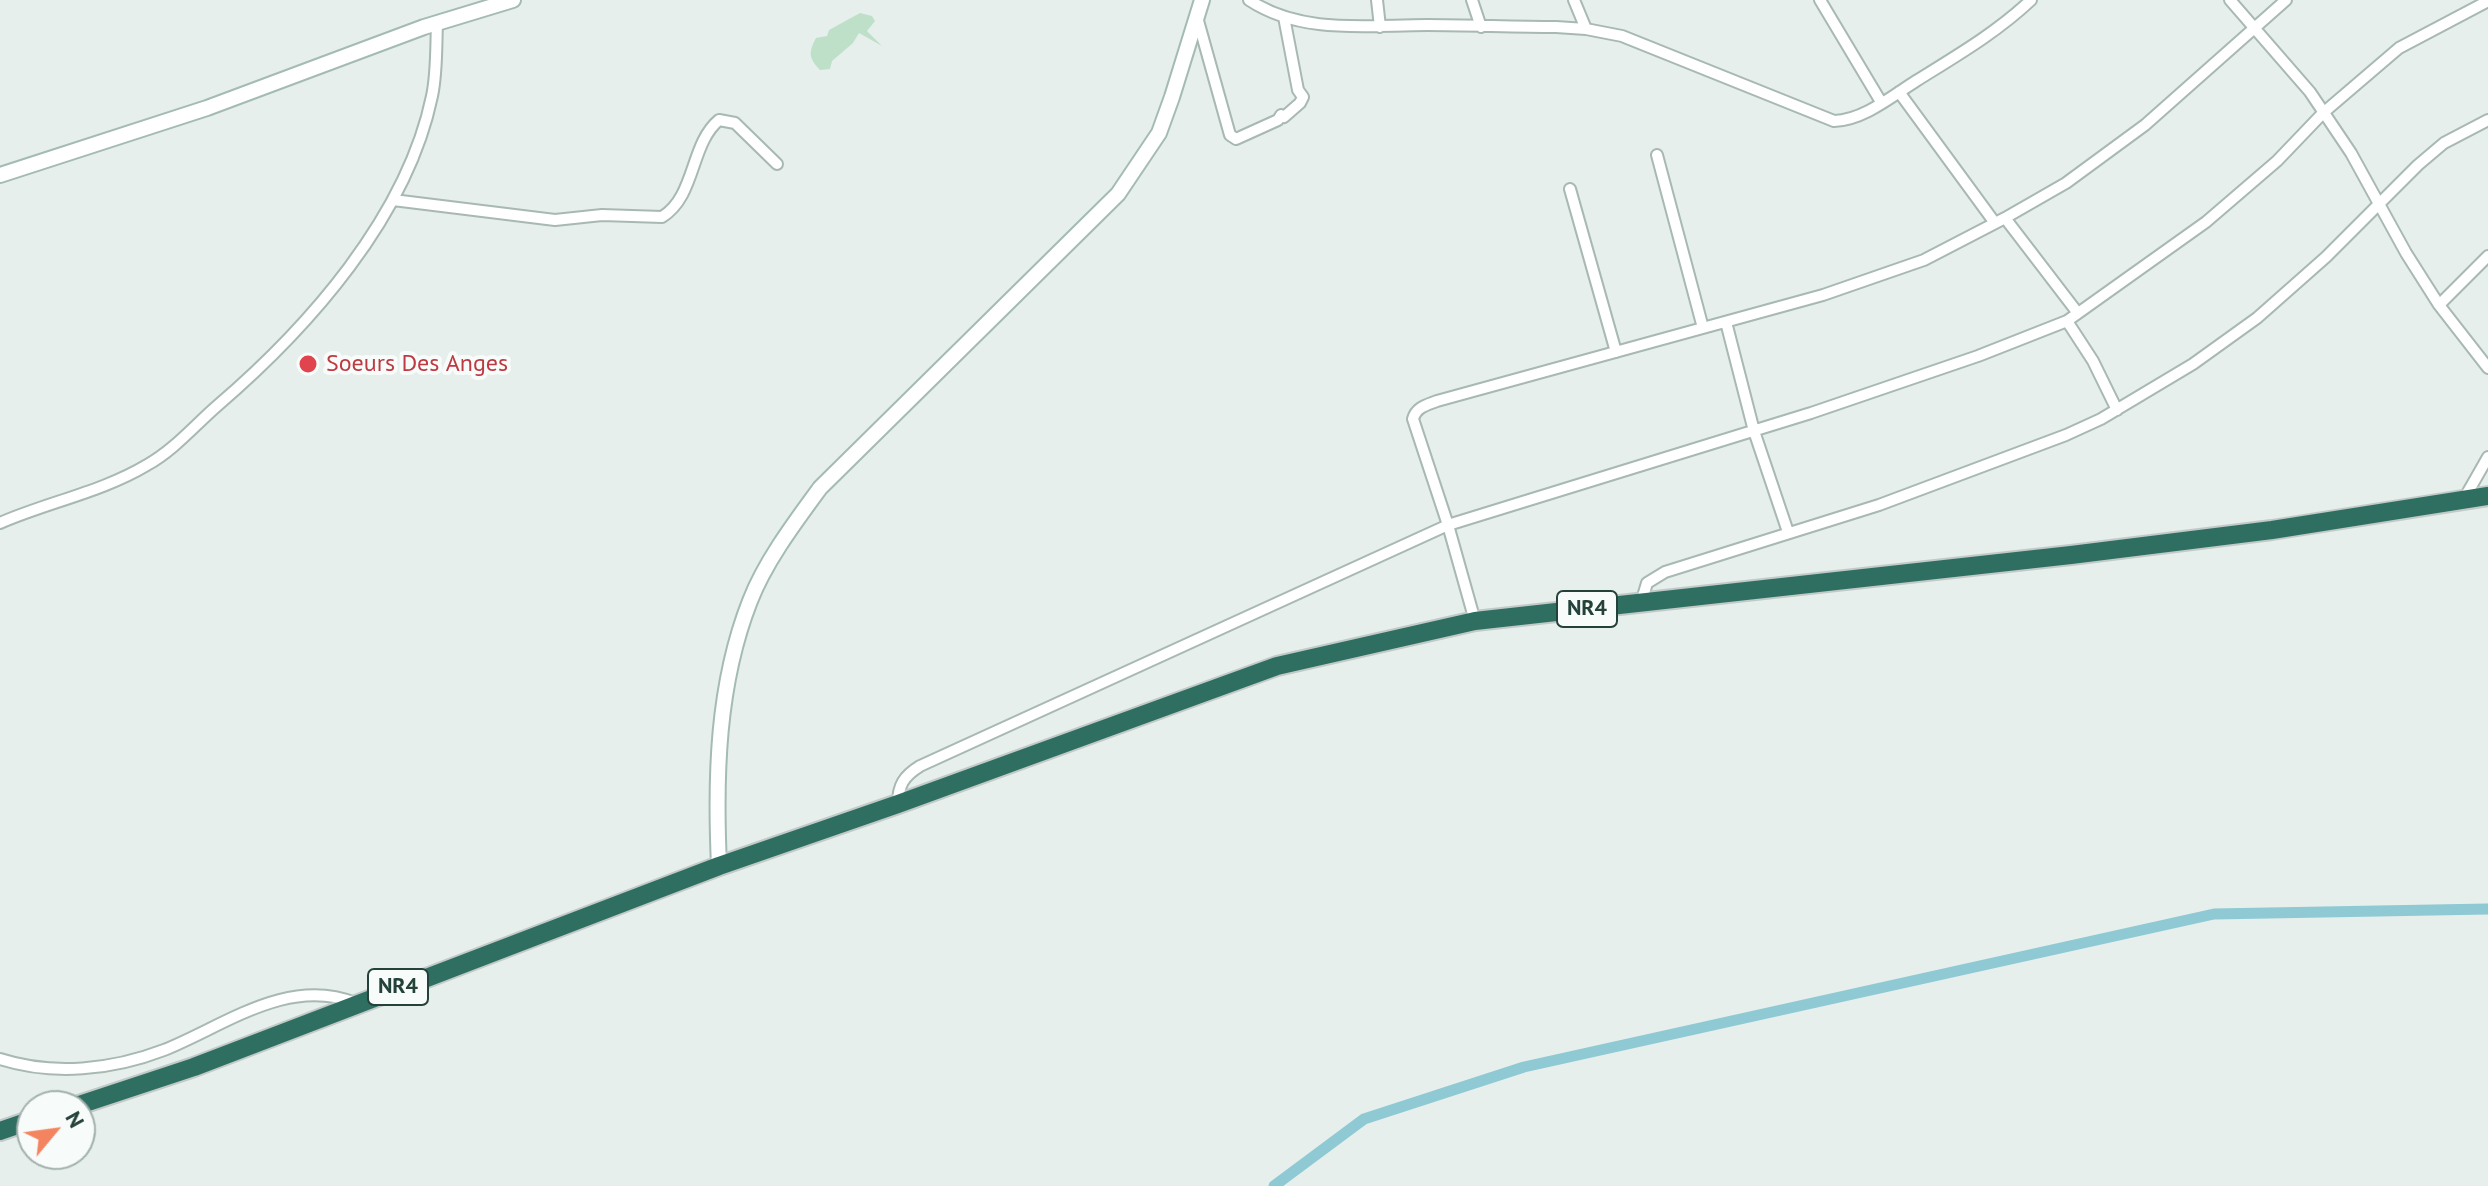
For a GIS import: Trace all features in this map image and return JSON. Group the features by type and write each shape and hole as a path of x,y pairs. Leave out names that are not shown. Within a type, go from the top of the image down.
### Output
{"highway":[{"name":"NR4","path":"96,1099 194,1067 719,866 1277,666 1475,621 2272,530 2488,496"}],"street":[{"path":"0,175 207,108 482,4 513,0"},
{"path":"719,866 716,800 721,730 730,668 750,600 783,541 820,488 1118,194 1159,133 1202,0"},
{"path":"1249,0 1284,17 1331,26 1586,29 1642,43 1825,119 1851,120 1986,38 2031,0"},
{"path":"1377,0 1380,27"},
{"path":"1472,0 1481,27"},
{"path":"1574,0 1586,29"},
{"path":"1820,0 1881,102"},
{"path":"2230,0 2288,65 2323,113 2351,153 2439,305 2488,368"},
{"path":"1475,621 1413,419 1415,413 1437,401 1823,295 1924,260 2066,183 2145,125 2286,0"},
{"path":"898,804 898,791 904,779 920,766 1448,525 1754,431 1978,356 2067,321 2206,222 2277,161 2323,113 2399,48 2488,1"},
{"path":"1197,17 1230,135 1236,139 1278,120 1281,115 1284,117 1303,97 1295,78 1284,17"},
{"path":"0,523 104,486 148,465 174,446 253,375 334,286 362,250 403,181 432,95 437,23"},
{"path":"1899,92 2000,221 2077,312"},
{"path":"393,200 555,220 602,215 662,217 677,205 710,130 719,120 735,123 777,164"},
{"path":"1641,603 1647,583 1665,572 1933,485 2066,435 2117,410 2193,364 2257,318 2326,257 2418,165 2444,143 2488,120"},
{"path":"1657,155 1703,328"},
{"path":"1570,189 1616,352"},
{"path":"2439,305 2488,256"},
{"path":"2067,321 2093,361 2117,410"},
{"path":"1726,322 1754,431 1788,532"},
{"path":"2464,499 2488,457"},
{"path":"0,1059 33,1066 92,1068 152,1054 238,1014 299,996 327,994 355,1003"}],"green space":[{"path":"860,13 872,16 875,21 867,31 882,46 859,33 853,43 832,61 830,69 820,70 811,55 816,38 827,36 829,30"}],"waterway":[{"path":"1274,1186 1364,1119 1524,1067 2214,914 2488,909"}],"place":[{"name":"Soeurs Des Anges","path":"308,364"}]}
